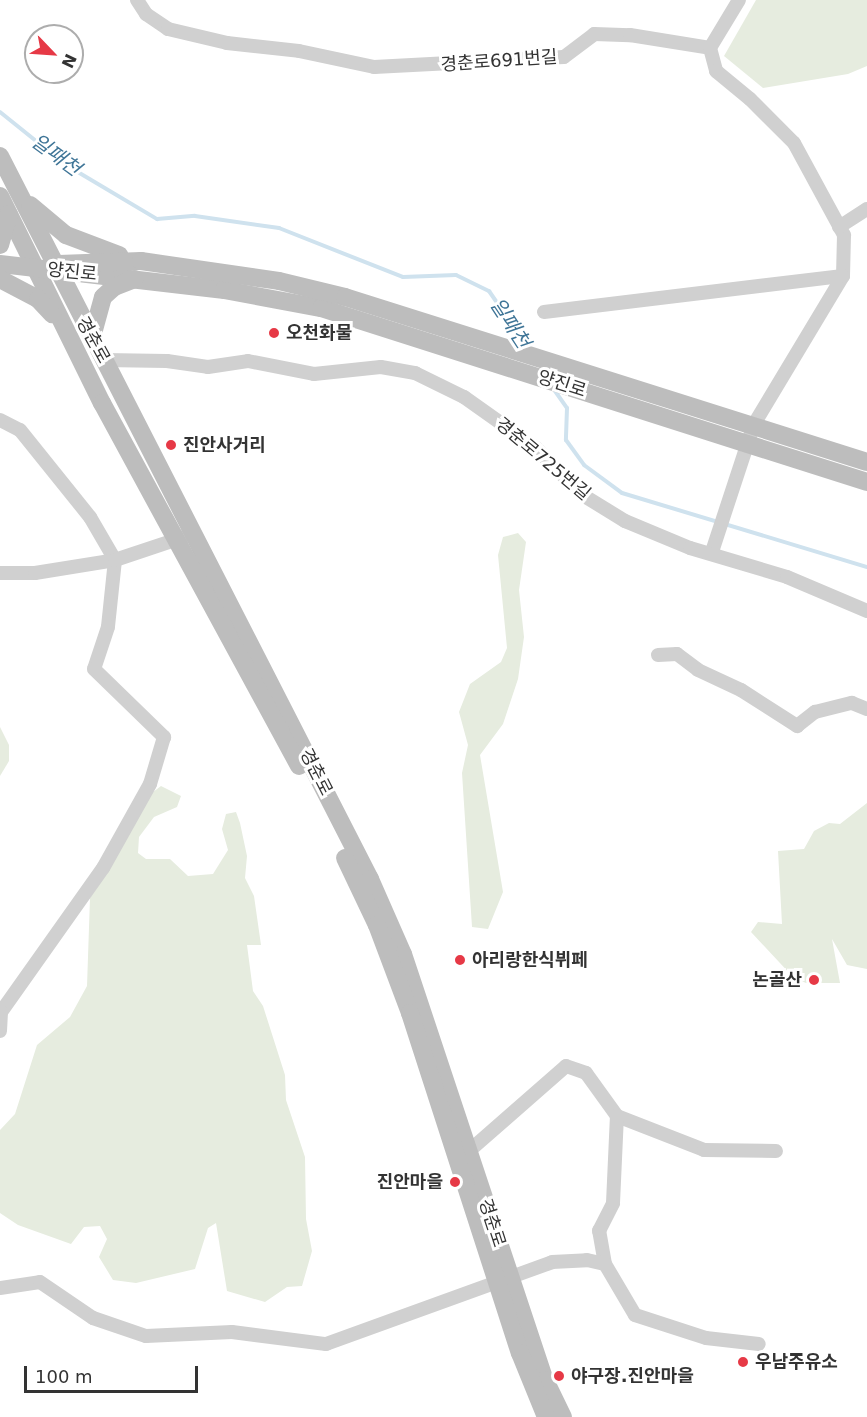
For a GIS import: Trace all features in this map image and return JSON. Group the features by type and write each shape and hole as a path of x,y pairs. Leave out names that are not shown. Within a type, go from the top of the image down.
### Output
{"street":[{"name":"경춘로691번길","path":"137,0 146,14 168,29 227,43 299,51 374,67 564,57 594,34 630,35 710,48"},
{"path":"713,549 754,424 843,276 844,235 794,143 750,99 716,71 710,48 738,0"},
{"name":"경춘로","path":"0,156 24,200 48,268 65,328 176,542 292,752 376,925 504,1279 545,1380 563,1417"},
{"name":"경춘로","path":"0,196 9,214 48,268 92,337 370,879 403,954 469,1151 504,1279 519,1353 546,1417"},
{"path":"24,200 66,235 141,261"},
{"path":"839,227 867,209"},
{"path":"0,245 9,214"},
{"name":"양진로","path":"48,268 141,261 279,281 500,343 867,462"},
{"path":"0,264 48,268"},
{"name":"양진로","path":"48,268 224,290 321,308 867,482"},
{"path":"544,312 843,276"},
{"path":"0,279 38,299 65,328"},
{"path":"92,337 103,297 114,287 136,279"},
{"name":"경춘로725번길","path":"104,360 167,361 208,367 248,361 314,374 381,367 416,373 464,397 536,448 581,494 625,521 690,548 713,549 867,611"},
{"path":"0,420 20,430 90,517 115,560 108,627 94,669 164,736 150,784 103,868 1,1012 0,1032"},
{"path":"0,573 34,573 115,560 176,542 194,532"},
{"path":"658,656 677,654 797,726 815,712 852,703 867,709"},
{"path":"469,1151 566,1066 586,1073 617,1116 704,1150 776,1151"},
{"path":"617,1116 613,1203 599,1231 605,1264 635,1315 706,1338 759,1344"},
{"path":"0,1288 40,1282 93,1318 146,1335 232,1332 326,1344 552,1262 587,1260 605,1264"}],"shaded area":[{"path":"756,0 867,0 867,66 848,74 763,88 724,56"},
{"path":"518,533 526,542 519,590 524,637 518,679 503,724 480,755 503,892 488,929 472,927 462,773 468,745 459,712 470,684 501,662 507,648 498,555 503,537"},
{"path":"0,727 9,745 9,761 0,776"},
{"path":"161,786 181,796 177,807 154,817 139,837 138,853 146,859 170,859 188,876 213,874 228,850 222,829 226,814 236,812 247,856 245,878 254,896 261,945 247,945 253,991 263,1006 285,1075 286,1100 305,1157 306,1219 312,1251 302,1286 287,1287 265,1302 227,1291 216,1223 208,1228 195,1269 136,1283 113,1280 99,1257 107,1239 100,1226 84,1227 71,1244 18,1225 0,1213 0,1130 15,1114 37,1045 70,1017 87,986 90,898 149,795"},
{"path":"867,803 867,969 847,965 832,939 840,983 806,983 793,977 751,932 758,922 782,924 778,851 804,849 814,831 829,823 840,824"}],"waterway":[{"name":"일패천","path":"0,112 66,165 157,219 195,216 279,228 403,277 456,275 489,291 529,349"},
{"name":"일패천","path":"555,391 567,408 566,440 584,465 622,493 867,567"}],"place":[{"name":"오천화물","path":"274,333"},
{"name":"진안사거리","path":"171,445"},
{"name":"아리랑한식뷔페","path":"460,960"},
{"name":"논골산","path":"814,980"},
{"name":"진안마을","path":"455,1182"},
{"name":"우남주유소","path":"743,1362"},
{"name":"야구장.진안마을","path":"559,1376"}]}
